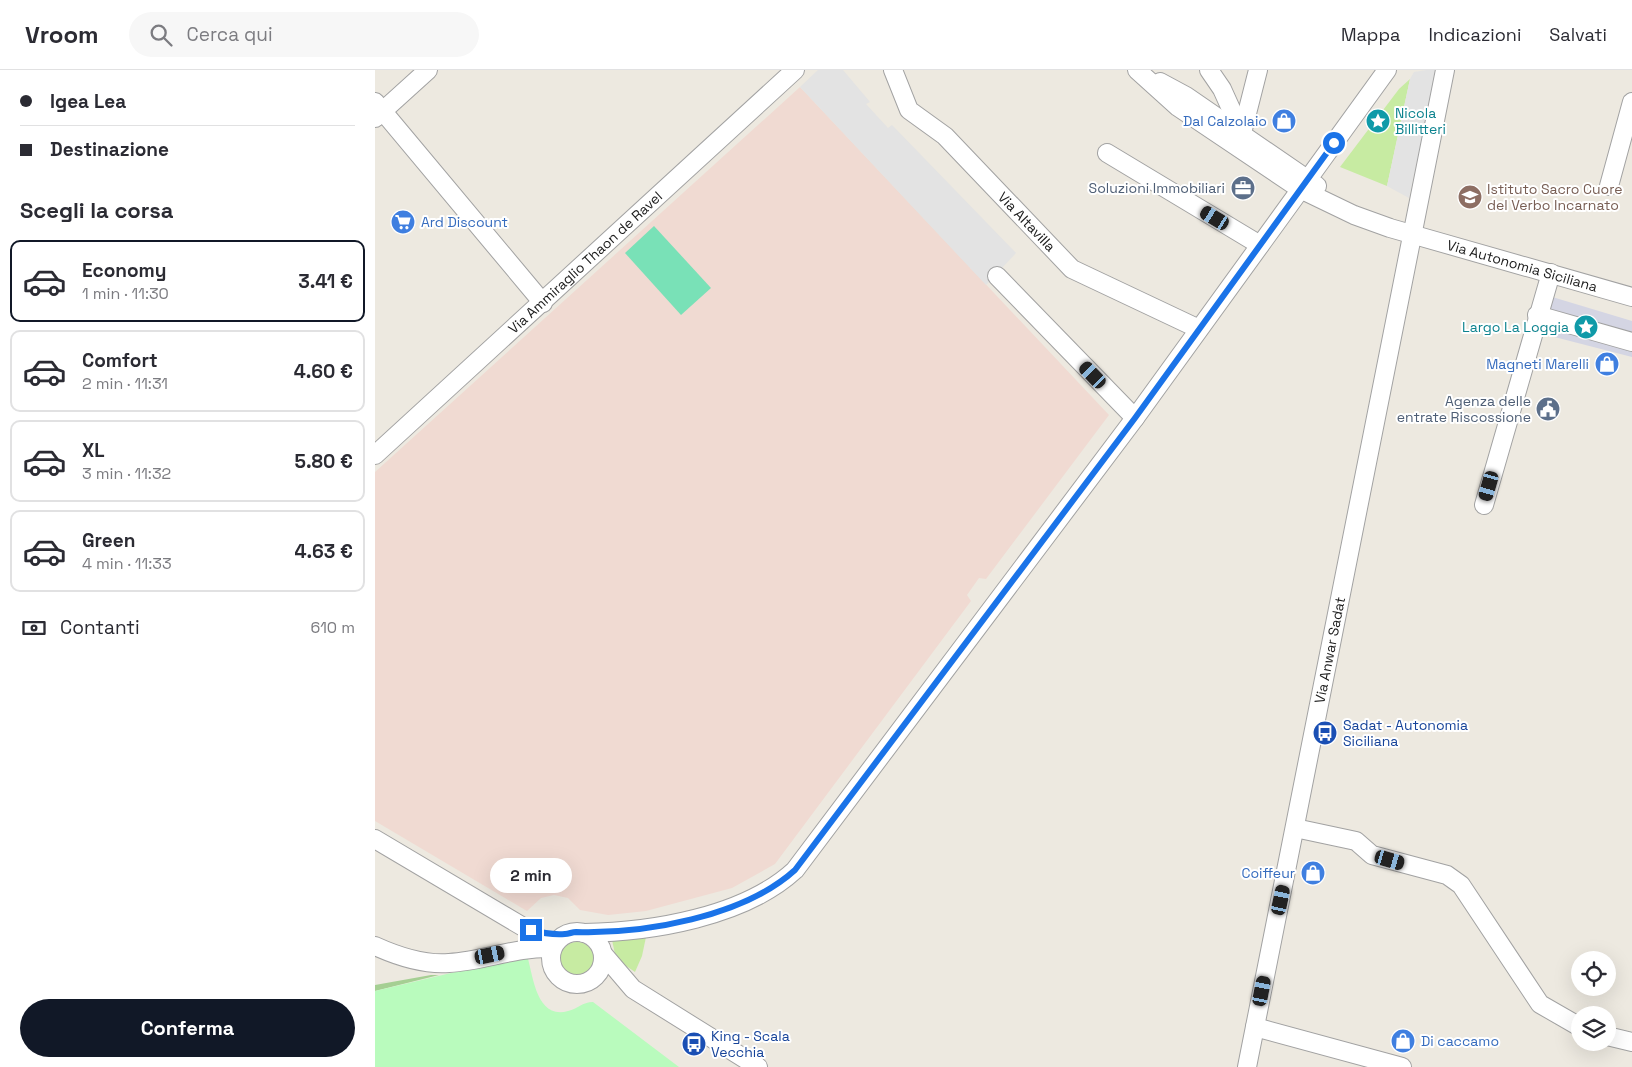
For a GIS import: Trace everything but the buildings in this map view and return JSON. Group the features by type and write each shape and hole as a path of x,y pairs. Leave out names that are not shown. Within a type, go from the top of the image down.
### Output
{"street":[{"path":"428,70 378,110 543,303"},
{"name":"Via Ammiraglio Thaon de Ravel","path":"375,455 795,70"},
{"name":"Via Altavilla","path":"893,70 909,110 945,136 1073,269 1199,329"},
{"path":"1209,70 1222,89 1241,133"},
{"path":"1241,133 1258,70"},
{"path":"525,928 546,934 575,934 649,927 725,910 770,890 795,870 1135,418 1387,70"},
{"name":"Via Anwar Sadat","path":"1247,1067 1445,70"},
{"path":"1139,72 1186,96 1241,133 1304,184"},
{"path":"1139,72 1178,107 1304,184"},
{"path":"1609,186 1632,102"},
{"path":"1107,153 1260,245"},
{"name":"Via Autonomia Siciliana","path":"1304,184 1354,215 1413,234 1632,297"},
{"path":"1484,504 1537,316 1551,274"},
{"path":"997,276 1135,418"},
{"path":"1537,316 1632,342"},
{"path":"1295,828 1356,841 1372,855 1447,875 1461,885 1540,1004 1571,1022"},
{"path":"375,839 525,928 552,948"},
{"path":"487,905 523,936 521,946 516,950"},
{"path":"633,989 592,980 576,984 561,978 551,962 552,948 559,938 575,934 594,938 604,955 633,989 758,1067"},
{"path":"375,946 412,959 433,963 451,963 516,950 552,948"},
{"path":"592,980 601,970 604,955"},
{"path":"1255,1027 1403,1067"},
{"path":"1616,1038 1632,1042"}],"shaded area":[{"path":"818,70 843,70 870,102 866,104 888,128 892,125 1016,253 986,285 800,87"},
{"path":"1437,70 1409,198 1387,186 1410,79 1414,72"},
{"path":"800,87 1109,415 986,579 979,578 967,595 971,601 775,864 732,888 646,911 608,915 580,910 568,898 554,895 541,898 527,911 375,821 375,472"},
{"name":"Largo La Loggia","path":"1549,296 1632,321 1632,357 1539,333"}],"green space":[{"path":"1410,79 1387,186 1340,167 1399,89"},
{"path":"654,226 711,288 681,315 625,253"},
{"path":"646,937 642,956 635,972 616,959 612,940"},
{"path":"577,942 589,947 594,959 589,971 577,976 565,971 560,959 565,947"},
{"path":"527,955 538,994 549,1009 557,1012 568,1011 593,1002 679,1067 375,1067 375,991"},
{"path":"439,975 375,991 375,985"}],"place":[{"name":"Dal Calzolaio","path":"1284,121"},
{"name":"Nicola Billitteri","path":"1378,121"},
{"name":"Soluzioni Immobiliari","path":"1243,188"},
{"name":"Istituto Sacro Cuore del Verbo Incarnato","path":"1470,197"},
{"name":"Ard Discount","path":"403,222"},
{"name":"Largo La Loggia","path":"1586,327"},
{"name":"Magneti Marelli","path":"1607,364"},
{"name":"Agenza delle entrate Riscossione","path":"1548,409"},
{"name":"Sadat - Autonomia Siciliana","path":"1325,733"},
{"name":"Coiffeur","path":"1313,873"},
{"name":"Di caccamo","path":"1403,1041"},
{"name":"King - Scala Vecchia","path":"694,1044"}],"route":[{"path":"531,930 546,934 574,932 609,933 685,920 743,904 770,890 795,870 1135,418 1334,143"}]}
